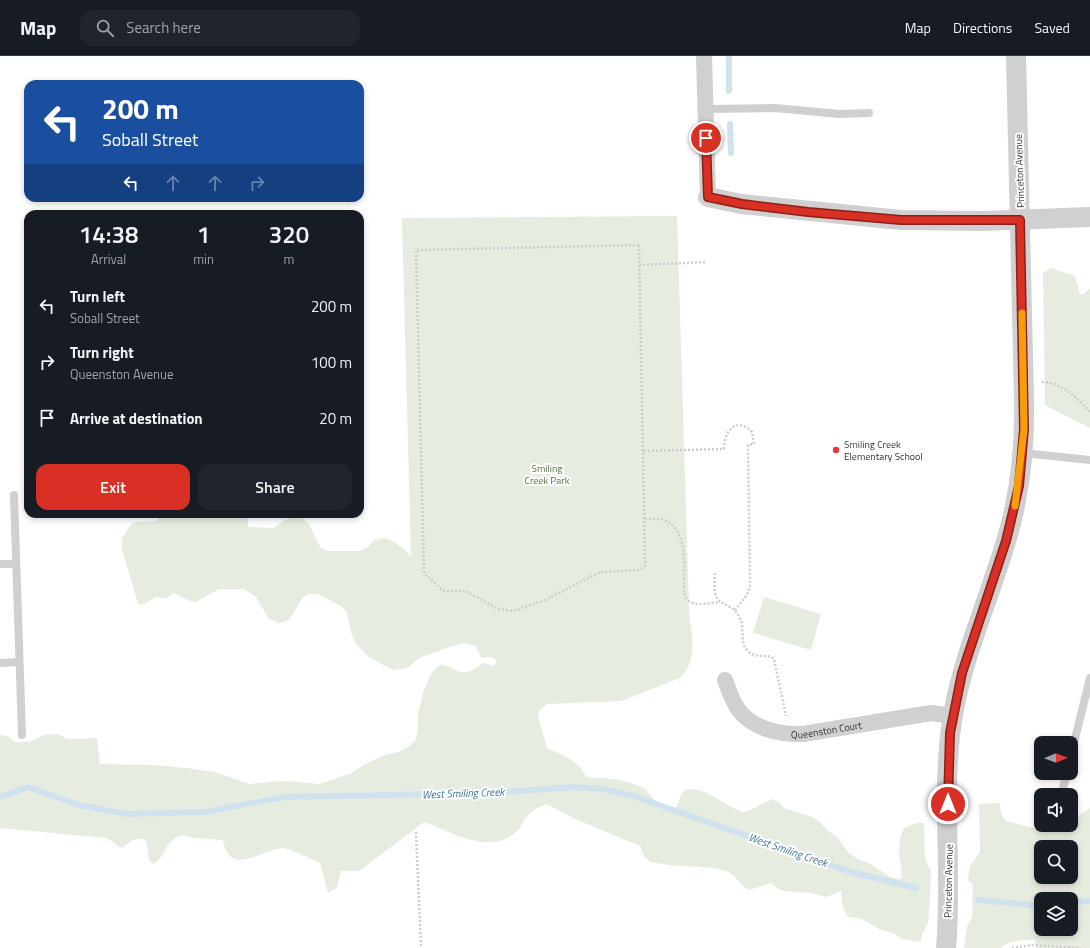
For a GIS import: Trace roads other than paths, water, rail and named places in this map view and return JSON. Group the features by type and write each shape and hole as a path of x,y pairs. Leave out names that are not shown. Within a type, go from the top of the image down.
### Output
{"street":[{"path":"704,56 708,197 736,203 801,211 901,220 1020,220 1090,217"},
{"name":"Princeton Avenue","path":"946,948 950,871 949,760 953,716 969,648 1009,532 1019,486 1023,453 1024,406 1016,56"},
{"name":"Queenston Court","path":"726,680 734,703 743,715 761,726 785,734 803,734 930,713 953,716"}],"lane":[{"path":"706,109 775,108 840,114 869,113"},
{"path":"1023,453 1090,460"},
{"path":"14,495 22,735"},
{"path":"0,564 16,564"},
{"path":"0,662 19,662"},
{"path":"1076,736 1090,678"}],"waterway":[{"path":"729,56 729,91"},
{"path":"730,124 731,153"},
{"name":"West Smiling Creek","path":"0,797 28,787 79,805 126,814 205,812 284,797 494,793 573,787 603,789 633,796 851,872 916,888"},
{"name":"West Smiling Creek","path":"978,900 1034,905"},
{"name":"West Smiling Creek","path":"1078,902 1090,901"}],"place":[{"name":"Smiling Creek Elementary School","path":"836,450"}],"park label":[{"name":"Smiling Creek Park","path":"547,474"}]}
